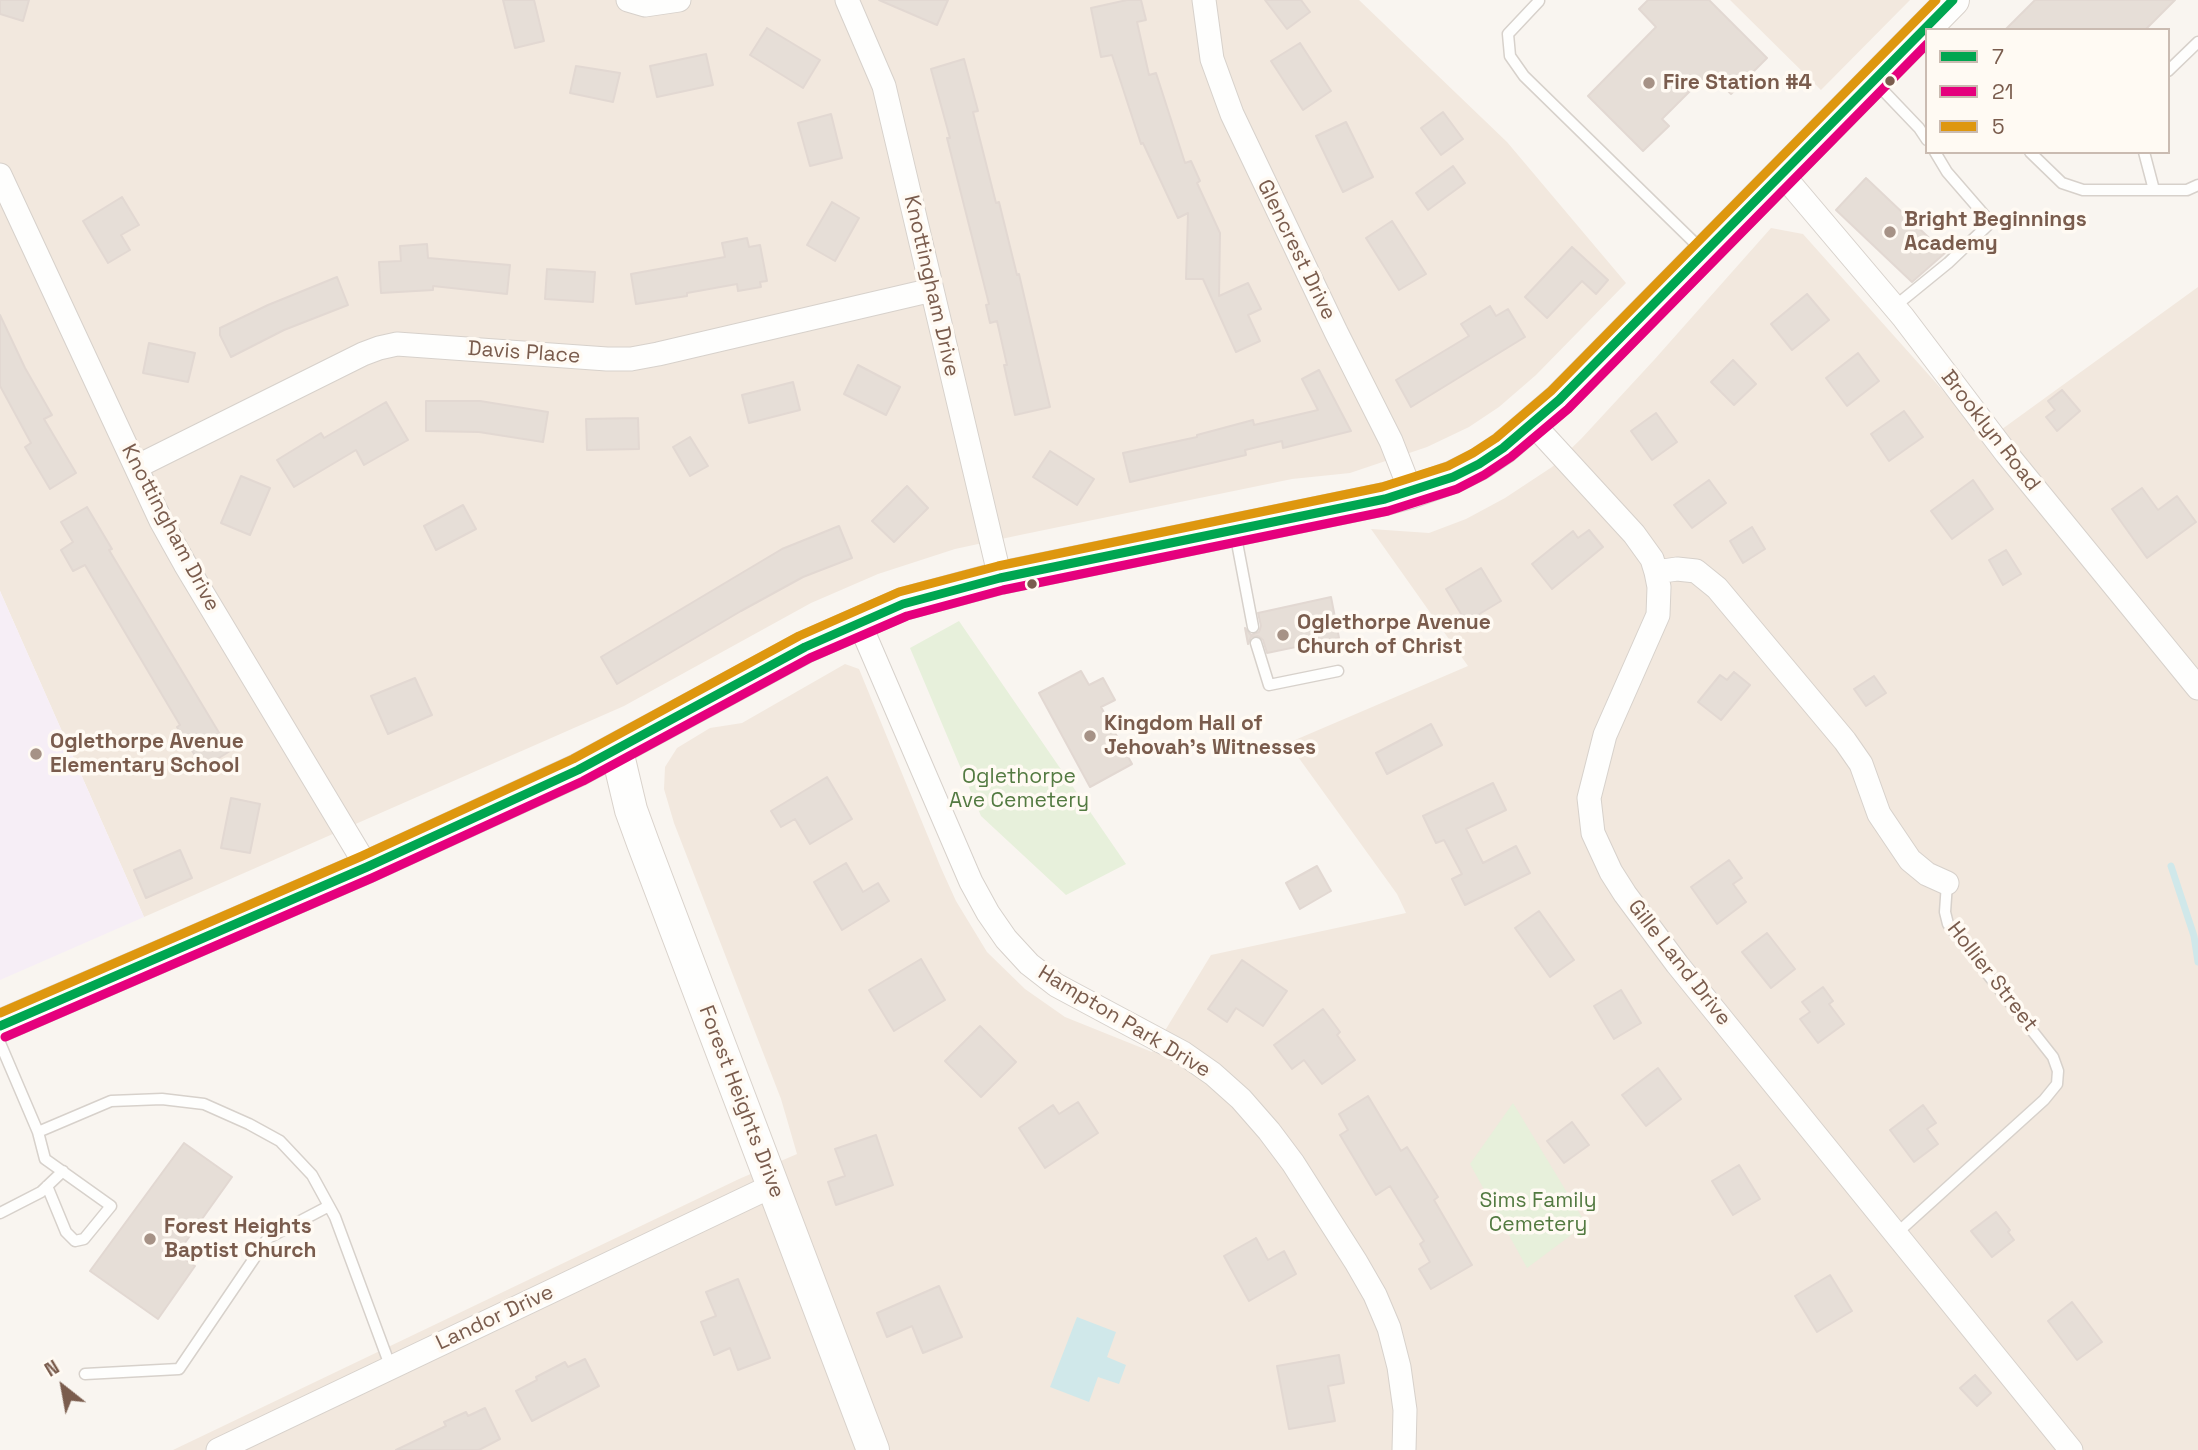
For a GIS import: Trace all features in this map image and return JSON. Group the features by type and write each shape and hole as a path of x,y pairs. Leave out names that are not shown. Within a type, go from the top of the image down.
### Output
{"main road":[{"path":"1933,28 1954,0"},
{"path":"0,1026 367,867 617,751 805,646 903,604 1000,578 1411,492 1453,477 1479,464 1533,424 1559,400 1874,80 1922,42"},
{"name":"Forest Heights Drive","path":"617,751 631,810 873,1450"}],"street":[{"path":"628,0 645,5 679,0"},
{"name":"Knottingham Drive","path":"847,0 884,86 1000,578"},
{"name":"Glencrest Drive","path":"1204,0 1212,59 1232,114 1391,441 1411,492"},
{"name":"Brooklyn Road","path":"1782,174 1894,307 2007,453 2198,688"},
{"name":"Knottingham Drive","path":"0,175 161,521 367,867"},
{"name":"Davis Place","path":"136,467 379,348 397,344 631,359 932,290"},
{"name":"Gille Land Drive","path":"1533,424 1634,534 1652,559 1659,587 1658,615 1613,715 1593,775 1589,798 1593,833 1605,861 1625,894 1677,964 2071,1450"},
{"name":"Hollier Street","path":"1656,572 1677,569 1696,572 1717,588 1845,741 1861,764 1878,814 1910,860 1927,874 1947,883"},
{"name":"Hampton Park Drive","path":"859,622 971,882 988,914 1006,939 1029,964 1056,985 1183,1053 1213,1074 1269,1131 1293,1163 1356,1262 1375,1295 1389,1328 1399,1367 1405,1410 1404,1450"},
{"name":"Landor Drive","path":"219,1450 772,1186"}],"lane":[{"path":"1539,1 1508,34 1510,56 1524,76 1705,253"},
{"path":"2170,69 2198,42"},
{"path":"1874,80 1925,137"},
{"path":"1894,307 1948,263 1987,225 1986,217 1947,172 1936,154"},
{"path":"2032,154 2062,183 2083,190 2187,190 2198,185"},
{"path":"2145,154 2154,190"},
{"path":"1235,530 1253,627"},
{"path":"1256,643 1269,685 1338,671"},
{"name":"Hollier Street","path":"1897,1234 2044,1100 2057,1084 2058,1071 2053,1057 1948,924 1945,912 1947,883"},
{"path":"0,1043 37,1132 45,1159 111,1206 84,1238 75,1241 65,1232 47,1186"},
{"path":"37,1132 111,1101 162,1099 204,1104 280,1141 312,1175 335,1217 391,1368"},
{"path":"0,1213 41,1192 63,1171"},
{"path":"85,1374 179,1369 268,1238 329,1206"}],"shaded area":[{"path":"0,0 1359,0 1507,142 1626,283 1536,375 1499,407 1469,427 1427,447 1350,473 1292,479 1020,535 955,549 878,574 811,603 624,706 144,917 0,591"},
{"path":"1730,0 1910,0 1821,90"},
{"path":"1771,228 1803,234 1987,440 2198,287 2198,1450 173,1450 739,1179 797,1154 781,1099 674,823 664,789 665,767 677,748 710,728 742,723 845,664 859,669 941,868 956,901 987,952 1025,989 1065,1017 1152,1052 1211,955 1406,913 1397,894 1288,743 1468,666 1371,529 1429,533 1466,519 1505,498 1552,467 1654,360"},
{"name":"Oglethorpe Avenue Elementary School","path":"0,591 144,917 0,980"}],"green space":[{"name":"Oglethorpe Ave Cemetery","path":"959,621 1126,864 1066,895 981,816 910,648"},
{"name":"Sims Family Cemetery","path":"1513,1103 1586,1224 1527,1268 1470,1164"}],"water":[{"path":"1077,1317 1116,1332 1107,1357 1126,1365 1119,1384 1098,1377 1089,1402 1050,1387"}],"building":[{"path":"0,0 29,0 23,21 0,14"},
{"path":"503,0 534,0 544,41 515,48"},
{"path":"879,0 948,0 937,25"},
{"path":"1127,0 1141,0 1146,20 1137,22 1149,75 1156,73 1185,163 1191,161 1200,181 1197,183 1220,233 1219,296 1248,283 1261,309 1248,315 1260,341 1236,352 1203,279 1186,279 1188,213 1178,218 1143,143 1141,144 1112,55 1101,57 1091,8"},
{"path":"1265,0 1301,0 1310,12 1287,29"},
{"name":"Fire Station #4","path":"1648,0 1709,0 1767,58 1731,94 1709,72 1662,119 1669,126 1643,151 1588,96 1656,27 1639,9"},
{"path":"2035,0 2175,0 2147,28 2007,28"},
{"path":"767,28 820,60 803,88 750,55"},
{"path":"1300,43 1331,91 1303,110 1271,61"},
{"path":"706,54 713,85 657,97 650,66"},
{"path":"964,59 978,111 973,112 996,203 999,202 1017,275 1019,274 1050,407 1015,415 997,321 990,323 986,305 989,304 931,69"},
{"path":"576,66 620,73 613,102 570,93"},
{"path":"1443,112 1463,139 1441,155 1421,128"},
{"path":"831,114 842,158 810,166 798,123"},
{"path":"1346,122 1373,177 1343,192 1316,136"},
{"path":"1453,166 1465,183 1428,210 1416,193"},
{"name":"Bright Beginnings Academy","path":"1866,178 1945,253 1912,282 1836,210"},
{"path":"122,197 139,225 121,235 130,250 108,263 83,221"},
{"path":"832,202 859,218 835,261 807,245"},
{"path":"1392,221 1426,274 1399,290 1366,238"},
{"path":"747,238 749,247 760,245 767,281 760,282 761,287 738,291 737,284 636,304 631,274 725,257 722,243"},
{"path":"427,244 428,258 510,265 507,294 433,286 433,290 381,293 379,262 401,261 400,246"},
{"path":"1572,247 1608,280 1596,294 1582,281 1547,318 1525,297"},
{"path":"547,269 595,272 593,302 545,299"},
{"path":"337,277 348,305 284,330 231,357 220,335 220,328"},
{"path":"1807,294 1829,320 1792,350 1771,324"},
{"path":"1490,306 1496,316 1508,309 1525,337 1411,407 1396,380 1469,336 1461,324"},
{"path":"0,315 25,368 52,415 44,419 76,473 50,489 25,447 31,443 0,386"},
{"path":"149,343 195,353 188,382 143,373"},
{"path":"1858,353 1879,381 1847,406 1826,378"},
{"path":"1733,360 1756,384 1734,405 1711,382"},
{"path":"858,365 900,387 886,415 844,394"},
{"path":"1319,370 1351,431 1283,448 1282,441 1245,450 1246,455 1130,482 1123,453 1197,437 1253,420 1254,425 1318,410 1302,379"},
{"path":"793,382 800,410 749,423 742,395"},
{"path":"2062,390 2080,411 2057,431 2046,417 2055,410 2048,401"},
{"path":"426,401 480,401 548,412 543,442 479,432 426,431"},
{"path":"386,402 408,440 364,465 356,450 294,487 277,460 321,433 324,438"},
{"path":"1904,411 1923,437 1889,461 1871,434"},
{"path":"1656,413 1677,442 1652,460 1631,431"},
{"path":"638,418 639,449 587,450 586,419"},
{"path":"690,437 708,466 690,476 673,447"},
{"path":"1050,451 1094,479 1077,505 1033,477"},
{"path":"241,476 270,488 250,535 221,523"},
{"path":"1709,480 1726,503 1692,528 1674,505"},
{"path":"1973,480 1993,509 1952,539 1931,511"},
{"path":"907,486 928,508 894,542 872,521"},
{"path":"2142,488 2158,510 2177,496 2196,522 2147,558 2112,509"},
{"path":"463,505 476,529 436,550 424,526"},
{"path":"87,507 112,549 109,550 230,751 203,768 85,565 73,571 61,550 73,542 61,522"},
{"path":"839,526 852,558 803,577 617,684 601,657 782,549"},
{"path":"1752,527 1765,549 1743,563 1730,541"},
{"path":"1589,530 1603,547 1552,589 1532,564 1573,531 1578,538"},
{"path":"2006,550 2021,574 2003,585 1989,560"},
{"path":"1481,568 1501,601 1466,622 1446,589"},
{"path":"1331,597 1339,638 1267,653 1263,640 1258,636 1251,637 1248,644 1245,628 1251,635 1259,632 1261,626 1258,613"},
{"name":"Kingdom Hall of Jehovah’s Witnesses","path":"1081,671 1089,685 1103,678 1115,700 1101,707 1132,764 1090,787 1039,693"},
{"path":"1734,672 1750,685 1721,720 1698,702 1720,675 1727,680"},
{"path":"1874,676 1886,693 1866,706 1854,689"},
{"path":"415,678 432,715 388,734 371,696"},
{"path":"1431,724 1442,745 1387,774 1376,753"},
{"path":"827,777 852,819 810,844 795,819 781,827 771,811"},
{"path":"1493,783 1506,810 1466,829 1483,863 1516,846 1530,873 1465,905 1452,879 1462,874 1444,840 1436,843 1423,816"},
{"path":"231,798 260,804 250,853 221,848"},
{"path":"180,850 192,878 146,898 134,870"},
{"path":"1729,860 1742,878 1733,884 1746,902 1717,924 1691,887"},
{"path":"846,863 863,892 878,883 889,901 842,930 814,882"},
{"path":"1317,866 1331,891 1300,909 1286,883"},
{"path":"1539,911 1574,960 1550,977 1515,928"},
{"path":"1767,933 1795,969 1771,988 1742,952"},
{"path":"921,959 945,1000 894,1031 869,990"},
{"path":"1242,960 1287,991 1263,1026 1236,1008 1227,1022 1208,1009"},
{"path":"1823,987 1833,1001 1829,1004 1844,1024 1818,1043 1800,1019 1810,1012 1802,1002"},
{"path":"1621,990 1641,1023 1614,1039 1594,1006"},
{"path":"1323,1009 1340,1032 1337,1035 1355,1060 1322,1084 1304,1060 1292,1069 1274,1045"},
{"path":"980,1026 1016,1062 981,1097 945,1061"},
{"path":"1658,1068 1681,1099 1646,1126 1622,1095"},
{"path":"1368,1096 1401,1151 1407,1147 1438,1197 1434,1200 1472,1265 1431,1289 1419,1269 1430,1262 1420,1244 1424,1241 1390,1186 1376,1195 1340,1135 1348,1130 1339,1114"},
{"path":"1078,1102 1098,1133 1045,1168 1019,1128 1053,1105 1059,1114"},
{"path":"1923,1105 1936,1123 1927,1129 1938,1144 1914,1162 1890,1130"},
{"path":"1572,1122 1589,1145 1564,1163 1547,1141"},
{"path":"876,1135 893,1185 836,1205 828,1182 845,1176 835,1149"},
{"name":"Forest Heights Baptist Church","path":"184,1143 232,1177 177,1254 195,1266 158,1319 90,1271"},
{"path":"1739,1165 1760,1199 1733,1215 1712,1181"},
{"path":"1996,1212 2014,1240 1992,1257 1971,1231"},
{"path":"1256,1238 1268,1260 1284,1251 1296,1274 1249,1301 1224,1256"},
{"path":"1830,1275 1852,1311 1817,1332 1795,1296"},
{"path":"738,1279 770,1358 738,1370 730,1348 714,1355 701,1322 716,1316 706,1292"},
{"path":"939,1286 962,1337 923,1353 912,1326 887,1337 877,1313"},
{"path":"2072,1302 2102,1342 2077,1360 2048,1321"},
{"path":"1339,1355 1344,1383 1328,1386 1335,1421 1289,1429 1277,1366"},
{"path":"585,1359 599,1386 532,1421 516,1391 565,1362 568,1367"},
{"path":"1975,1375 1991,1393 1977,1406 1960,1388"},
{"path":"485,1408 500,1439 479,1450 396,1450 446,1426 444,1422 466,1412 468,1416"}],"waterway":[{"path":"2171,866 2194,936 2198,962"}],"transit line":[{"name":"5","path":"0,1013 362,856 573,759 799,636 899,592 998,566 1382,487 1448,466 1473,453 1496,438 1551,391 1936,0"},
{"name":"7","path":"1925,28 1953,0"},
{"name":"7","path":"0,1026 367,867 578,770 805,647 903,604 1000,578 1385,499 1453,477 1479,464 1503,448 1559,400 1925,28"},
{"name":"21","path":"5,1037 372,878 583,781 810,658 907,616 1003,590 1388,511 1457,489 1511,457 1568,409 1925,46"}],"place":[{"name":"Fire Station #4","path":"1649,83"},
{"name":"Bright Beginnings Academy","path":"1890,232"},
{"name":"Oglethorpe Avenue Church of Christ","path":"1283,635"},
{"name":"Kingdom Hall of Jehovah’s Witnesses","path":"1090,736"},
{"name":"Oglethorpe Avenue Elementary School","path":"36,754"},
{"name":"Forest Heights Baptist Church","path":"150,1239"}]}
